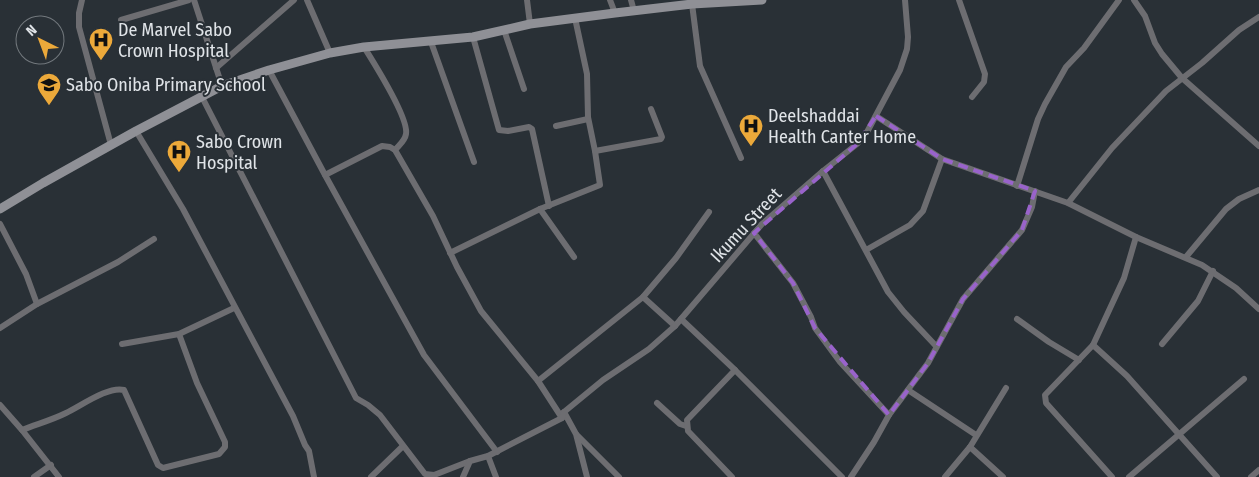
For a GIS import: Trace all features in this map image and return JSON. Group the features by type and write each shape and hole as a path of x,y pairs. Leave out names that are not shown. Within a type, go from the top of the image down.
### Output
{"main road":[{"path":"0,209 42,183 222,86 330,52 473,37 530,24 615,13 692,4 756,0"}],"street":[{"path":"82,0 79,28 111,145"},
{"path":"121,20 189,0"},
{"path":"194,0 222,86"},
{"path":"216,68 294,0"},
{"path":"307,0 330,52"},
{"path":"526,0 530,24"},
{"path":"610,0 615,13"},
{"path":"631,0 634,11"},
{"name":"Ikumu Street","path":"404,446 425,474 430,476 488,456 563,415 603,380 650,349 681,320 754,233 822,171 857,144 866,134 900,70 907,49 908,37 904,0"},
{"path":"959,0 985,74 984,82 972,98"},
{"path":"1017,186 1038,119 1045,104 1066,68 1084,48 1119,0"},
{"path":"1134,0 1145,16 1155,43 1182,78 1259,146"},
{"path":"692,4 700,66 741,158"},
{"path":"450,254 540,209 600,185 588,119 587,74 575,18"},
{"path":"1068,203 1112,148 1166,91 1202,63 1239,30 1259,18"},
{"path":"504,30 524,89"},
{"path":"473,37 498,130 508,132 529,127 532,129 549,206"},
{"path":"431,42 474,162"},
{"path":"364,47 393,94 405,125 407,132 405,138 395,150"},
{"path":"269,70 424,355 497,452"},
{"path":"202,97 353,392 360,400 380,415 404,446 371,477"},
{"path":"595,151 661,139 662,137 651,109"},
{"path":"876,116 942,159 1068,203 1136,237 1186,257 1213,271 1236,288 1259,309"},
{"path":"556,126 588,119"},
{"path":"136,131 183,209 293,416 309,451 314,477"},
{"path":"325,175 382,146 395,150 433,216 450,254 481,311 538,381 576,434 619,477"},
{"path":"866,250 910,224 923,211 942,159"},
{"path":"822,171 888,292 936,346"},
{"path":"1186,257 1226,209 1239,199 1259,190"},
{"path":"851,477 889,415 928,363 964,299 1022,230 1032,207 1035,191"},
{"path":"540,209 574,257"},
{"path":"538,381 643,297 676,258 709,212"},
{"path":"0,224 26,274 37,304"},
{"path":"754,233 793,283 820,335 840,362 889,415"},
{"path":"1112,477 1046,403 1045,395 1093,346 1124,278 1136,237"},
{"path":"0,328 37,304 118,262 154,239"},
{"path":"1162,344 1198,301 1213,271"},
{"path":"643,297 675,326"},
{"path":"122,344 179,334 234,308"},
{"path":"1017,319 1049,342 1079,360"},
{"path":"681,320 735,370 842,477"},
{"path":"22,430 66,413 97,396 120,389 124,390 158,465 163,468 219,454 225,447 225,442 197,383 179,334"},
{"path":"1093,346 1127,376 1217,477"},
{"path":"732,477 688,431 686,426 687,420 735,370"},
{"path":"1129,477 1244,379"},
{"path":"946,477 970,447 1006,388"},
{"path":"908,390 976,435"},
{"path":"657,403 680,424 686,426"},
{"path":"0,405 59,477"},
{"path":"576,434 587,477"},
{"path":"970,447 1003,477"},
{"path":"488,456 496,477"},
{"path":"463,477 470,461"},
{"path":"34,477 51,465"},
{"path":"1251,477 1259,470"}],"highlighted area":[{"path":"876,116 942,159 1035,191 1022,230 963,299 928,363 889,415 815,328 793,283 754,233 857,144"}],"place":[{"name":"De Marvel Sabo Crown Hospital","path":"101,61"},
{"name":"Sabo Oniba Primary School","path":"49,106"},
{"name":"Deelshaddai Health Canter Home","path":"751,147"},
{"name":"Sabo Crown Hospital","path":"179,173"}]}
